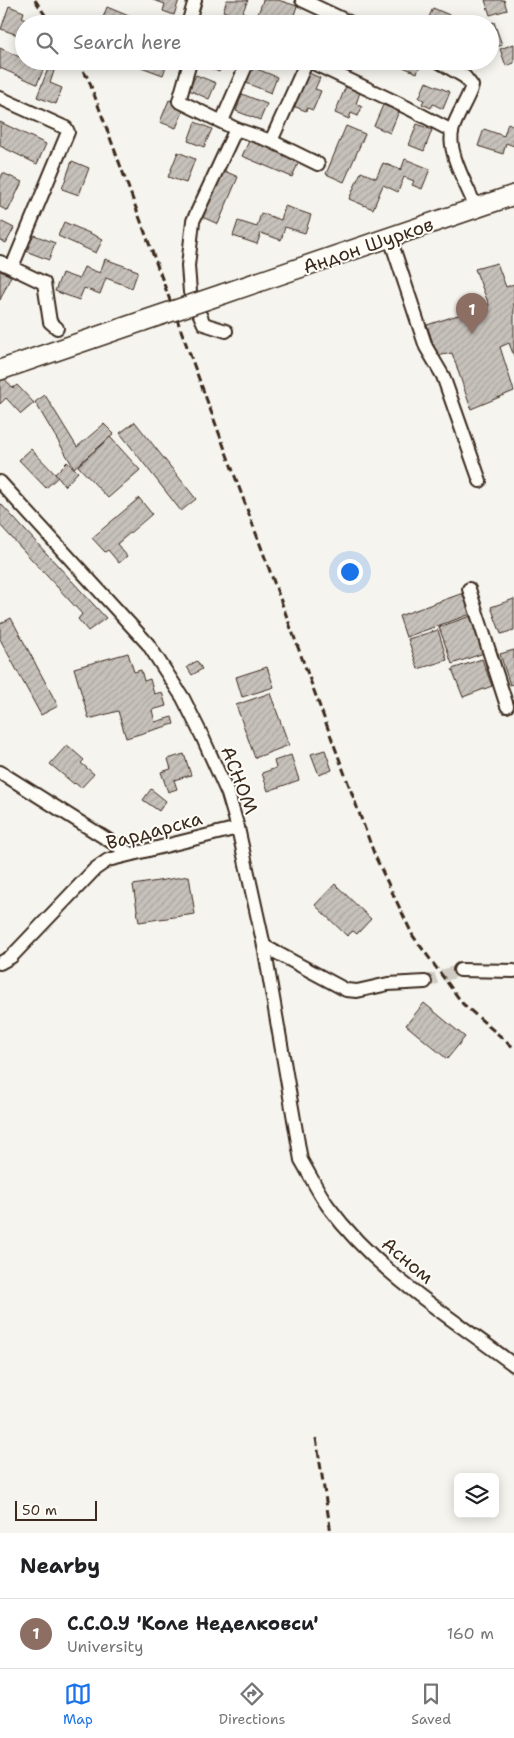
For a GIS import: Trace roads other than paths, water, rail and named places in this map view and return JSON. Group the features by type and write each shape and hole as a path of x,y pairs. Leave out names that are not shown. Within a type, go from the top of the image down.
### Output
{"main road":[{"name":"Андон Шурков","path":"0,370 514,195"}],"street":[{"path":"191,15 195,0"},
{"path":"302,0 318,15"},
{"path":"188,70 179,101 236,129 270,141 318,164"},
{"path":"222,121 244,70"},
{"path":"270,141 304,70"},
{"path":"327,70 452,131"},
{"path":"453,70 465,77 472,86 452,131 453,155 476,208"},
{"path":"0,98 66,128 67,137 6,264 44,283 47,288 50,322 57,328"},
{"path":"226,330 204,324 190,292 188,266 193,222 236,129"},
{"path":"390,238 426,347 443,376 480,481"},
{"name":"АСНОМ","path":"0,482 148,644 183,698 228,794 238,828 264,946 302,1160"},
{"path":"468,589 507,706"},
{"path":"0,772 129,853"},
{"name":"Вардарска","path":"0,963 12,957 95,869 108,860 129,853 238,828"},
{"path":"264,946 346,990 357,990 388,984 425,982"},
{"path":"460,970 514,971"},
{"name":"Асном","path":"302,1160 327,1205 372,1256 394,1277 514,1365"}],"tunnel":[{"path":"425,982 460,970"}],"railway":[{"path":"35,0 45,15"},
{"path":"82,70 88,78 375,856 413,936 463,1004 514,1048"},
{"path":"316,1438 331,1533"}],"place":[{"name":"С.С.О.У 'Коле Неделковси'","path":"472,334"}]}
